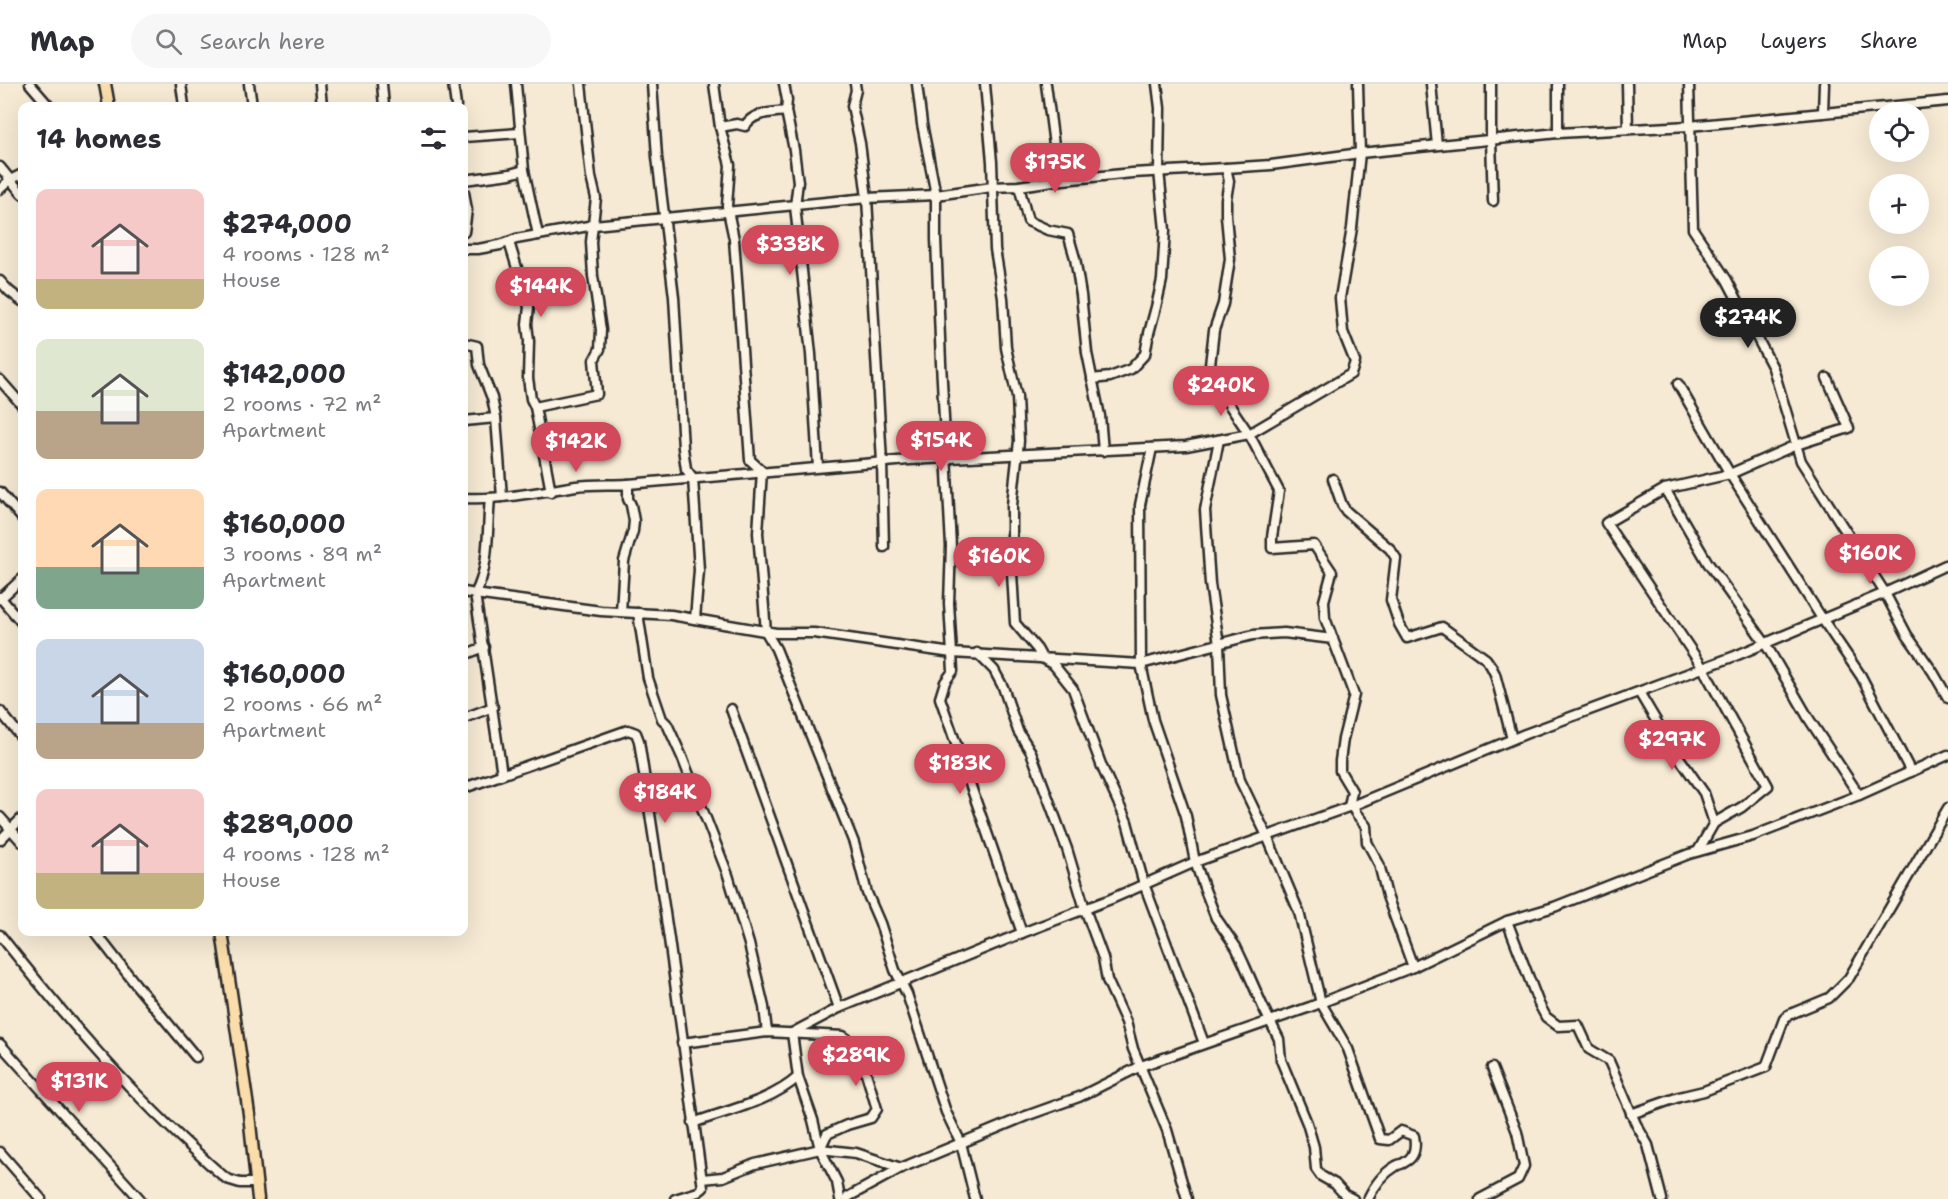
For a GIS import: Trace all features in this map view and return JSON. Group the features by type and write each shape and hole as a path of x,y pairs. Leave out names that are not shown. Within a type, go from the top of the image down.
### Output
{"main road":[{"path":"105,84 108,102"},
{"path":"223,936 249,1114 258,1199"}],"street":[{"path":"30,84 46,102"},
{"path":"181,84 183,102"},
{"path":"249,84 251,102"},
{"path":"321,84 322,102"},
{"path":"382,84 384,102"},
{"path":"453,84 455,102"},
{"path":"516,84 524,170 538,235"},
{"path":"535,407 597,394 594,360 600,349 601,330 593,276 591,242 596,198 591,177 581,84"},
{"path":"652,84 657,157 674,297 683,448 686,469 693,478 699,570 695,619"},
{"path":"714,84 720,127 730,165 728,213 734,239 750,460 762,471"},
{"path":"784,84 787,100 786,111 798,182 795,206 811,354 818,467"},
{"path":"855,84 856,90 852,106 860,143 867,198 882,462 884,547"},
{"path":"917,84 922,124 936,195 941,352 948,458 951,546 949,603 953,671 945,681 940,698 1022,933"},
{"path":"985,84 992,162 995,249 1003,298 1006,348 1017,397 1019,441 1012,505 1015,623 1042,658 1054,665 1072,689 1101,767 1127,822 1144,884 1204,1043"},
{"path":"1046,84 1054,145 1053,181"},
{"path":"1092,379 1110,377 1131,369 1145,354 1162,280 1165,230 1159,171 1160,108 1157,84"},
{"path":"468,498 551,492 578,486 628,484 882,462 1186,446 1249,434 1351,374 1355,362 1343,332 1340,298 1352,228 1360,153 1358,84"},
{"path":"1431,84 1437,145"},
{"path":"1491,84 1493,201"},
{"path":"1558,84 1558,133"},
{"path":"1627,84 1628,129"},
{"path":"1689,84 1693,229 1727,280 1773,368 1801,461 1885,593 1907,635 1948,698"},
{"path":"1823,113 1824,84"},
{"path":"468,249 478,249 594,225 867,198 936,195 992,187 1159,171 1271,165 1360,153 1558,133 1689,126 1948,100"},
{"path":"720,127 737,124 745,126 749,119 755,116 786,111"},
{"path":"468,137 520,133"},
{"path":"0,167 18,189"},
{"path":"1226,168 1229,181 1226,216 1230,259 1223,304 1214,330 1210,365 1228,404 1249,434 1279,491 1272,548 1314,545 1332,572 1324,601 1325,618 1354,695 1343,739 1340,771 1352,791 1352,806 1366,826 1365,835 1379,864 1387,896 1413,967"},
{"path":"468,179 524,170"},
{"path":"0,189 18,176"},
{"path":"1019,186 1028,221 1048,230 1068,234 1079,286 1087,353 1100,416 1103,451"},
{"path":"508,242 529,307 528,378 551,492"},
{"path":"0,281 18,298"},
{"path":"468,344 477,346 479,365 492,398 496,418 502,497"},
{"path":"1698,851 1714,823 1742,807 1768,786 1703,668 1606,523 1665,489 1730,474 1797,445 1849,428 1827,378"},
{"path":"0,380 18,400"},
{"path":"1678,384 1730,474 1823,620 1862,676 1911,772"},
{"path":"468,421 496,418"},
{"path":"1219,440 1204,510 1210,584 1219,644 1221,695 1240,780 1299,912 1321,1003 1348,1049 1380,1139 1389,1140 1401,1131 1414,1137 1416,1146 1407,1162 1398,1164 1382,1178 1371,1191 1368,1199"},
{"path":"1152,448 1140,505 1141,664 1153,720 1186,816 1195,862 1216,918 1236,946 1279,1039 1281,1060 1314,1148 1316,1169 1321,1176 1353,1199"},
{"path":"762,471 758,533 766,632 776,649 854,843 867,893 880,923 895,970 902,982 943,1102 961,1143 975,1199"},
{"path":"1333,479 1346,511 1390,549 1396,558 1391,600 1399,624 1407,638 1442,627 1486,659 1495,674 1512,739"},
{"path":"621,612 624,561 634,521 628,499 628,484"},
{"path":"1665,489 1708,564 1765,643 1809,719 1859,795"},
{"path":"0,492 18,513"},
{"path":"490,498 487,549 480,586 475,594 502,774"},
{"path":"792,1033 839,1008 1195,862 1352,806 1512,739 1703,668 1823,620 1948,564"},
{"path":"18,582 0,598 18,618"},
{"path":"468,593 601,611 672,615 766,632 814,633 952,653 1141,664 1253,635 1284,633 1333,639"},
{"path":"638,613 648,678 662,719 667,724 682,757 715,838 731,885 752,955 764,1007 767,1032"},
{"path":"468,653 484,647"},
{"path":"977,653 994,670 1004,687 1018,731 1031,752 1067,849 1103,958 1107,980 1126,1022 1133,1049 1167,1130 1187,1199"},
{"path":"1639,692 1671,746 1704,793 1714,823"},
{"path":"468,716 493,707"},
{"path":"731,709 839,1008"},
{"path":"0,711 18,733"},
{"path":"468,787 628,730 636,733 667,927 704,1188 675,1199"},
{"path":"847,1199 901,1168 1079,1097 1141,1066 1321,1003 1413,967 1507,921 1554,907 1698,851 1753,836 1859,795 1948,755"},
{"path":"1631,1114 1679,1096 1704,1091 1766,1067 1784,1019 1788,1015 1829,998 1849,978 1948,807"},
{"path":"0,817 18,837"},
{"path":"0,840 18,822"},
{"path":"1507,921 1546,1017 1558,1026 1578,1025 1588,1049 1609,1061 1631,1114 1648,1145 1662,1199"},
{"path":"0,935 59,1009 165,1123 228,1179 240,1183 256,1183"},
{"path":"98,936 196,1057"},
{"path":"682,1043 767,1032 843,1036 854,1044 859,1053 864,1056 866,1073 877,1109 871,1118 827,1134 820,1149"},
{"path":"792,1033 798,1077 820,1149 837,1182 840,1199"},
{"path":"0,1044 140,1199"},
{"path":"1480,1199 1492,1197 1518,1179 1524,1166 1517,1132 1491,1068"},
{"path":"693,1123 774,1094 798,1077"},
{"path":"702,1179 723,1177 755,1164 820,1149 856,1153 901,1168"},
{"path":"0,1152 41,1199"}]}
